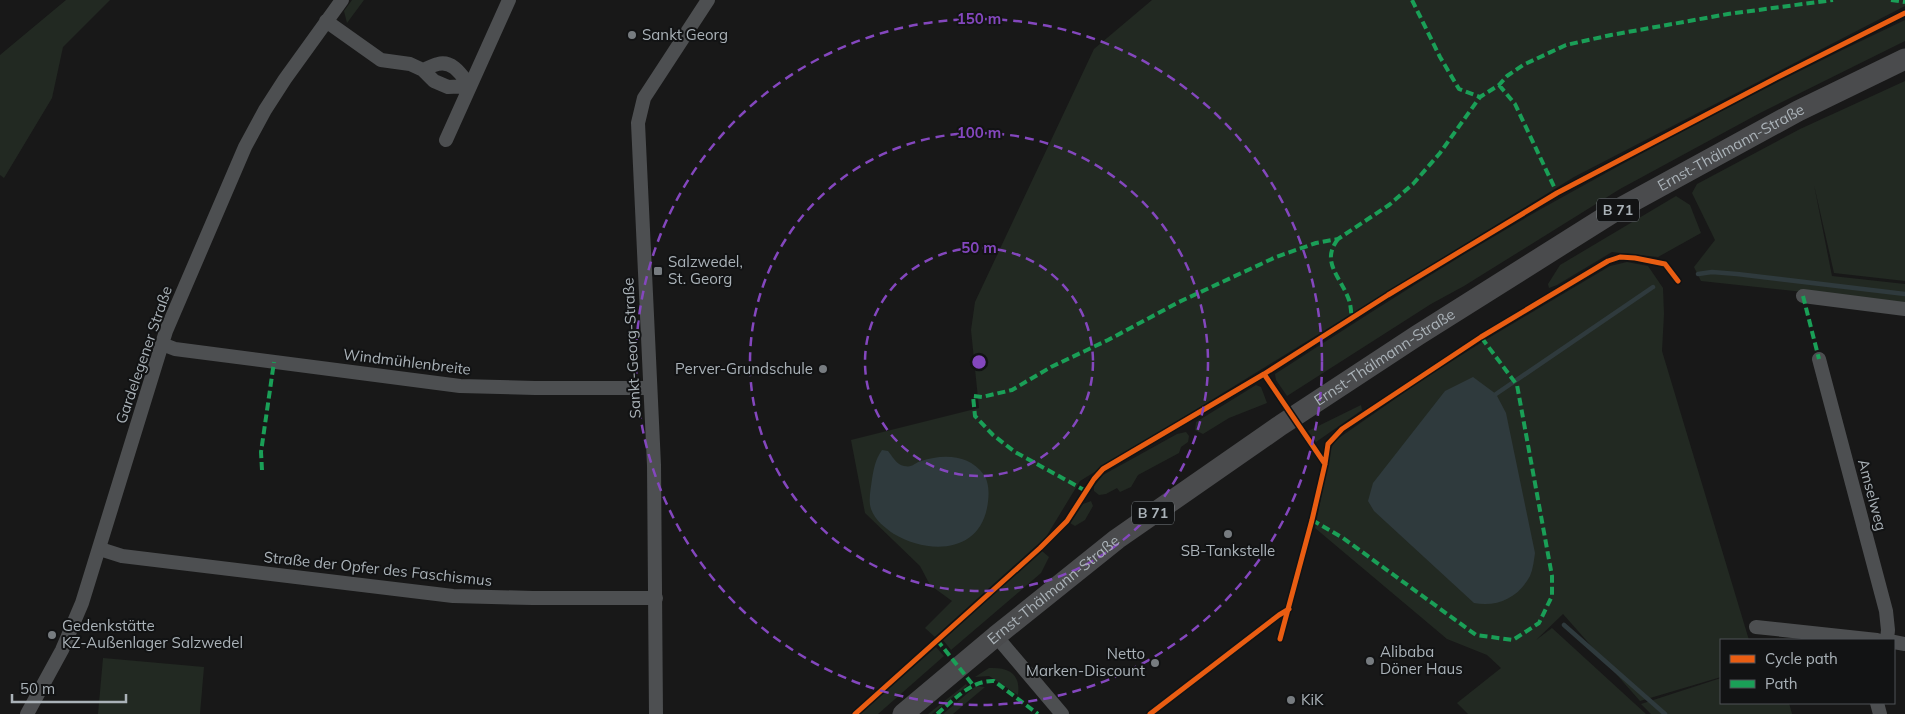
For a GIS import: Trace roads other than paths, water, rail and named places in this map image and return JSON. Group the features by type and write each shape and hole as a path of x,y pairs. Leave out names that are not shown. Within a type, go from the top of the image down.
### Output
{"main road":[{"name":"Ernst-Thälmann-Straße","path":"903,714 996,636 1117,539 1154,512 1418,335 1615,211 1790,116 1905,59"}],"street":[{"name":"Gardelegener Straße","path":"26,714 62,650 82,603 162,344 245,147 265,110 342,0"},
{"path":"446,140 508,0"},
{"name":"Sankt-Georg-Straße","path":"656,714 654,465 639,115 644,98 708,0"},
{"path":"326,22 380,60 410,64 423,70 434,81 448,87 470,86"},
{"path":"423,70 446,63 453,66 470,86"},
{"path":"1803,296 1905,309"},
{"name":"Windmühlenbreite","path":"162,344 175,349 460,386 650,388"},
{"name":"Amselweg","path":"1819,360 1886,611 1887,639"},
{"name":"Straße der Opfer des Faschismus","path":"100,549 122,556 453,596 656,598"},
{"path":"1756,627 1862,639"},
{"path":"996,636 1062,714"}],"waterway":[{"path":"1698,274 1712,272 1737,274 1905,294"},
{"path":"1496,394 1653,287"},
{"path":"1564,625 1665,714"}],"place":[{"name":"Sankt Georg","path":"632,35"},
{"name":"Salzwedel, St. Georg","path":"658,271"},
{"name":"Perver-Grundschule","path":"823,369"},
{"name":"SB-Tankstelle","path":"1228,534"},
{"name":"Gedenkstätte KZ-Außenlager Salzwedel","path":"52,635"},
{"name":"Alibaba Döner Haus","path":"1370,661"},
{"name":"Netto Marken-Discount","path":"1155,663"},
{"name":"KiK","path":"1291,700"}]}
